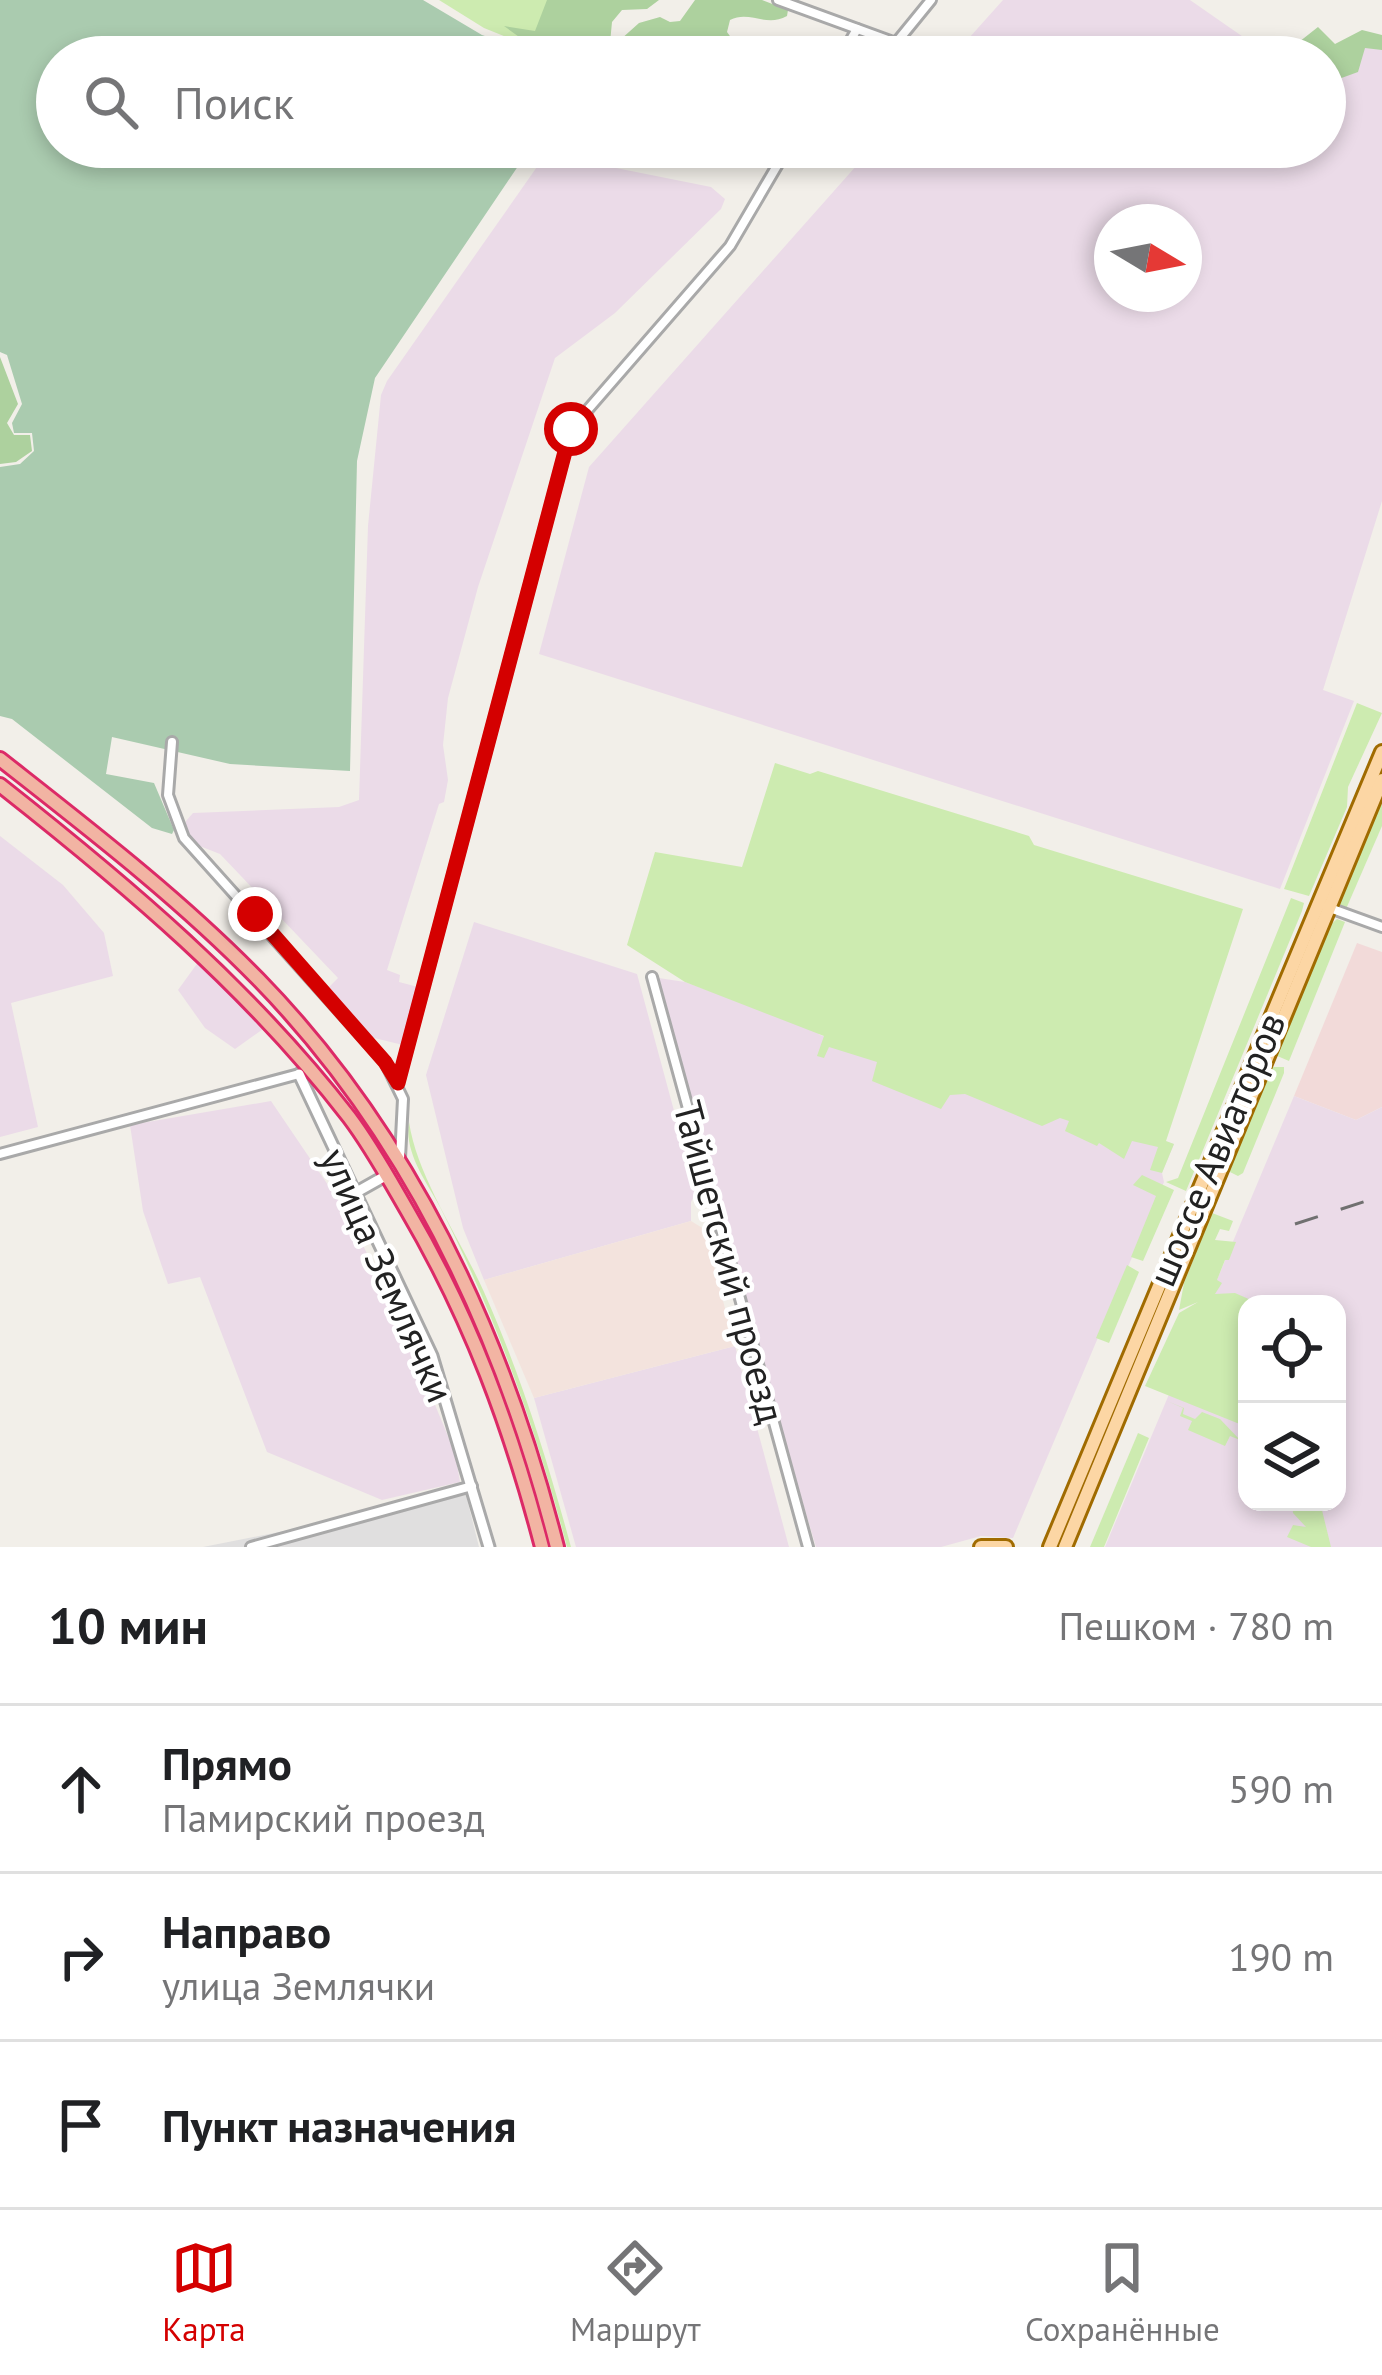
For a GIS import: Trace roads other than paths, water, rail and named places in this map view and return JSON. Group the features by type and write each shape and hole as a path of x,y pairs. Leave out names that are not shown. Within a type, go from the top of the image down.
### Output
{"highway":[{"path":"0,759 199,921 260,980 366,1105 464,1276 503,1367 557,1547"},
{"path":"0,784 185,939 290,1047 351,1120 450,1282 490,1374 542,1547"},
{"path":"290,1047 299,1074"}],"main road":[{"name":"шоссе Авиаторов","path":"1065,1547 1382,752"},
{"name":"шоссе Авиаторов","path":"1050,1547 1323,906 1382,780"},
{"path":"981,1547 1006,1547"}],"street":[{"path":"778,0 876,36"},
{"path":"902,36 931,0"},
{"path":"853,36 857,29"},
{"name":"улица Землячки","path":"400,1158 403,1099 398,1083 571,429 730,246 776,168"},
{"path":"172,742 168,795 184,838 385,1062 398,1083"},
{"path":"1323,906 1382,927"},
{"name":"Тайшетский проезд","path":"652,977 808,1547"},
{"path":"0,1154 299,1074"},
{"name":"улица Землячки","path":"299,1074 432,1356 490,1547"},
{"path":"355,1193 387,1175"},
{"path":"251,1547 472,1486"}],"railway":[{"path":"1295,1224 1382,1196"}]}
